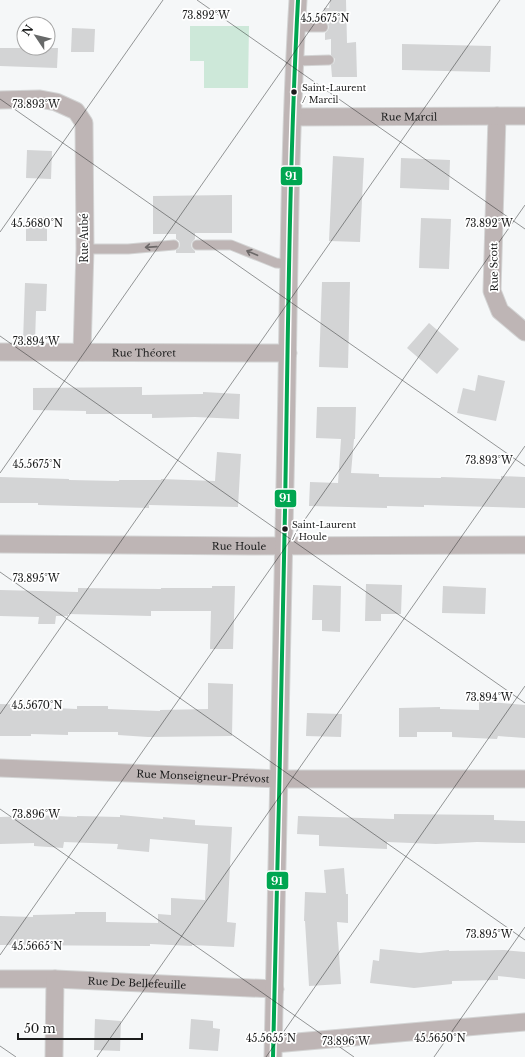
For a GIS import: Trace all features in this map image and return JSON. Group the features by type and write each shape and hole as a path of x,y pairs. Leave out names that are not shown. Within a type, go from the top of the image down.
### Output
{"street":[{"path":"298,0 289,264 274,1051 525,1022"},
{"name":"Rue Aubé","path":"0,100 40,99 56,102 76,111 84,124 85,249 82,352"},
{"name":"Rue Marcil","path":"293,116 525,116"},
{"name":"Rue Scott","path":"497,116 492,291 500,311 525,332"},
{"name":"Rue Théoret","path":"0,352 288,353"},
{"name":"Rue Houle","path":"0,544 525,544"},
{"name":"Rue Monseigneur-Prévost","path":"0,768 280,779 525,779"},
{"name":"Rue De Bellefeuille","path":"0,979 55,979 275,989"},
{"path":"54,1057 55,979"}],"lane":[{"path":"296,27 323,27"},
{"path":"295,61 329,60"},
{"path":"85,249 174,245"},
{"path":"197,245 231,245 276,263 289,264"}],"green space":[{"path":"190,26 249,26 248,88 204,88 204,61 190,61"}],"building":[{"path":"330,0 346,0 347,43 356,42 357,77 332,77 331,65 334,63 335,59 331,55 331,39 325,40 325,33 329,27 325,21 324,8 329,8"},
{"path":"72,28 95,29 94,52 71,52"},
{"path":"402,44 491,46 490,72 402,70"},
{"path":"0,48 16,48 16,56 56,56 56,48 58,48 57,68 0,66"},
{"path":"27,150 52,151 51,179 26,178"},
{"path":"333,156 364,158 360,242 329,241"},
{"path":"401,158 450,160 449,190 400,188"},
{"path":"232,195 232,233 195,233 195,239 191,245 195,253 176,253 176,250 180,245 179,241 176,239 176,234 153,234 153,196"},
{"path":"26,217 47,217 47,241 26,241"},
{"path":"421,218 451,219 449,269 419,268"},
{"path":"322,282 350,282 348,368 319,367"},
{"path":"25,283 47,284 46,311 36,311 35,342 23,342"},
{"path":"429,323 459,349 437,374 407,348"},
{"path":"478,375 505,381 496,421 457,413 463,388 475,391"},
{"path":"142,387 142,395 203,394 203,392 240,394 239,419 195,417 152,418 152,414 86,414 86,411 33,410 33,388"},
{"path":"317,407 356,407 355,439 351,473 379,474 379,477 501,479 501,476 525,477 525,508 424,505 424,507 387,506 387,508 309,506 310,482 338,483 341,439 316,438"},
{"path":"217,452 241,454 238,507 149,505 149,508 38,505 38,503 0,503 0,477 119,481 161,479 215,481"},
{"path":"366,584 402,585 401,614 381,614 381,621 365,621"},
{"path":"313,585 341,586 340,632 322,631 322,620 312,620"},
{"path":"212,586 235,586 233,649 210,649 211,611 151,611 151,616 68,614 68,616 56,616 55,624 38,624 39,617 0,616 0,590 78,592 78,588 161,589 212,588"},
{"path":"443,586 486,588 485,614 442,613"},
{"path":"208,683 233,684 232,736 148,737 118,735 118,732 68,732 68,735 31,734 31,736 0,736 0,704 77,709 77,706 108,706 108,709 160,711 208,709"},
{"path":"479,701 525,705 525,738 498,736 497,739 452,737 452,732 417,732 417,737 399,737 399,708 440,707 440,709 479,710"},
{"path":"307,713 342,714 341,737 306,736"},
{"path":"394,814 494,815 494,820 525,821 525,843 477,842 436,844 387,842 387,849 319,846 319,835 297,834 298,816 394,819"},
{"path":"36,815 120,817 120,815 163,819 163,817 195,820 195,825 232,827 227,922 236,923 234,947 150,944 150,946 0,945 0,916 33,917 33,915 75,914 75,912 106,912 106,922 158,923 158,914 171,915 171,898 205,900 208,844 150,839 149,852 117,849 118,844 64,842 63,848 34,846 34,843 0,844 0,817"},
{"path":"344,868 346,894 348,894 348,923 337,922 341,984 309,986 304,921 305,892 326,893 324,870"},
{"path":"380,949 420,953 449,950 504,950 525,952 525,979 498,976 498,980 452,981 452,984 414,988 370,983 373,960 379,961"},
{"path":"95,1019 121,1021 120,1051 94,1050"},
{"path":"191,1019 213,1021 213,1028 220,1029 218,1051 189,1049"}],"transit line":[{"name":"91","path":"273,1057 291,191 298,0"}],"place":[{"name":"Saint-Laurent / Marcil","path":"294,92"},
{"name":"Saint-Laurent / Houle","path":"285,529"}]}
